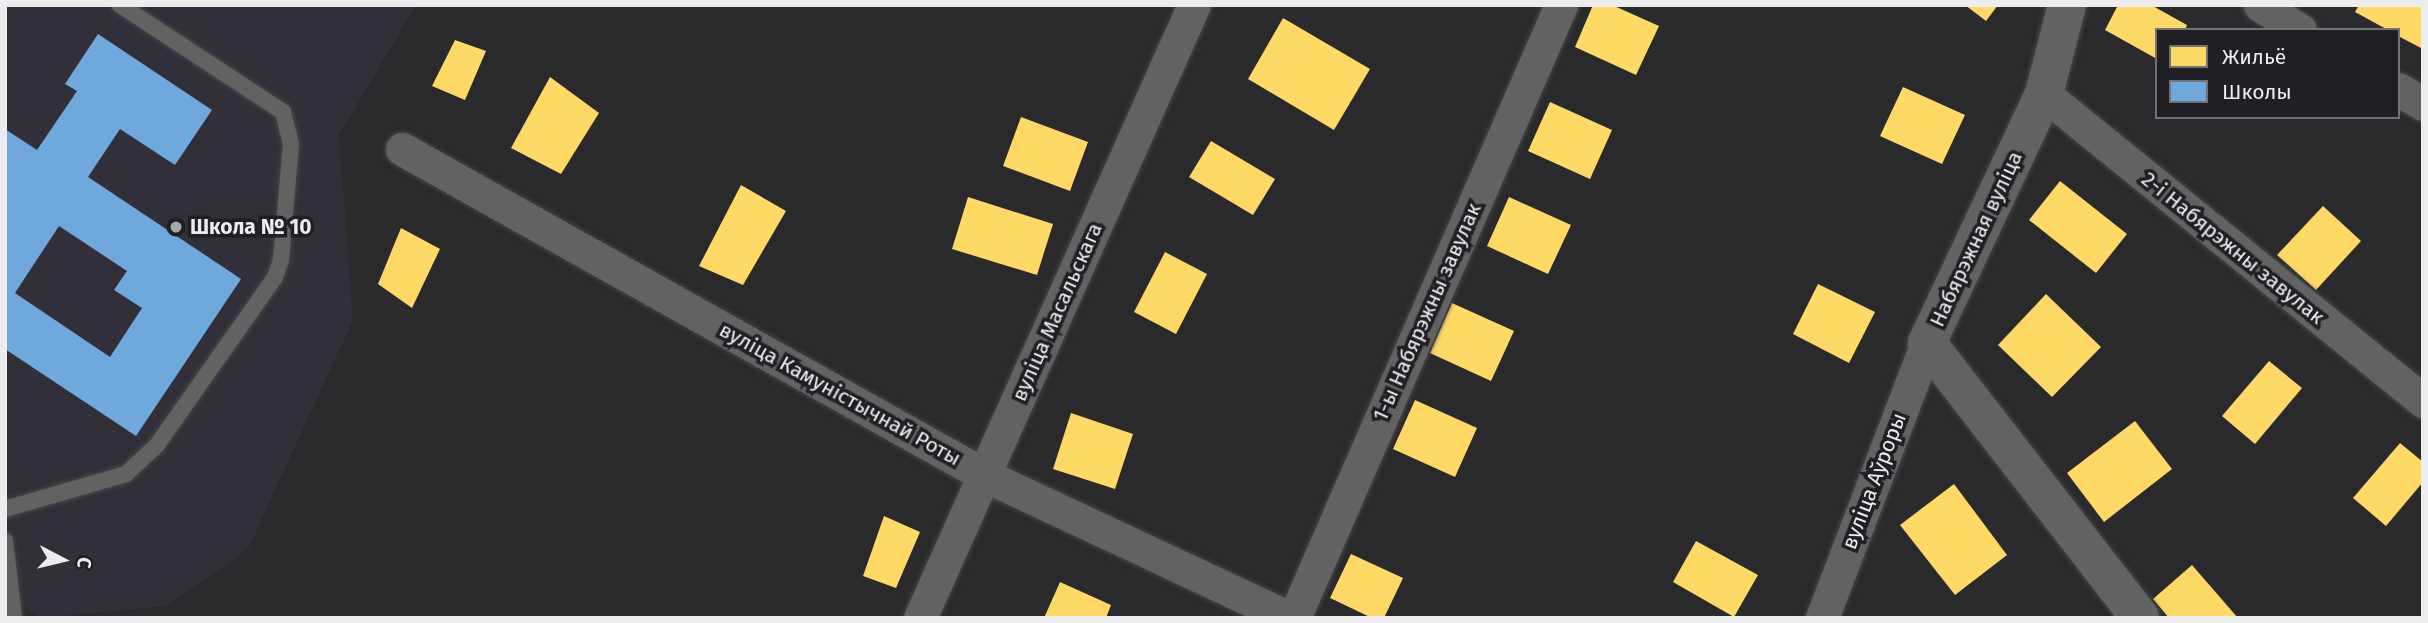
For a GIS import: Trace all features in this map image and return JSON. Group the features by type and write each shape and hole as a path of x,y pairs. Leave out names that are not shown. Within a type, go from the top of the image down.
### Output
{"street":[{"name":"вуліца Масальскага","path":"920,618 1194,5"},
{"name":"1-ы Набярэжны завулак","path":"1292,618 1561,5"},
{"name":"Набярэжная вуліца","path":"2067,5 2044,94 1927,343 2140,618"},
{"path":"2260,5 2297,28"},
{"path":"2400,90 2423,104"},
{"name":"2-і Набярэжны завулак","path":"2044,94 2423,401"},
{"name":"вуліца Камуністычнай Роты","path":"402,149 984,475 1292,618"},
{"name":"вуліца Аўроры","path":"1822,618 1927,343"}],"lane":[{"path":"5,509 126,474 157,445 275,277 281,260 290,144 283,112 120,5"},
{"path":"5,541 13,618"}],"shaded area":[{"name":"Школа № 10","path":"5,5 416,5 339,135 353,320 248,549 167,606 40,618 5,596"}],"building: Жильё":[{"path":"1593,5 1612,5 1659,26 1636,75 1575,47"},
{"path":"1965,5 1998,5 1986,21"},
{"path":"2118,5 2151,5 2187,25 2186,28 2155,28 2155,58 2105,30"},
{"path":"2359,5 2423,5 2423,49 2400,37 2400,28 2384,28 2355,12"},
{"path":"1283,18 1370,69 1334,130 1248,79"},
{"path":"455,40 486,51 465,100 432,86"},
{"path":"550,77 599,113 561,174 511,148"},
{"path":"1903,87 1965,115 1942,164 1880,136"},
{"path":"1550,102 1612,130 1590,179 1528,151"},
{"path":"1021,117 1088,142 1070,191 1003,166"},
{"path":"1211,141 1275,179 1253,215 1189,177"},
{"path":"2060,181 2127,234 2096,273 2029,220"},
{"path":"741,185 786,211 743,285 699,266"},
{"path":"968,197 1053,224 1037,275 952,249"},
{"path":"1509,197 1571,225 1548,274 1487,246"},
{"path":"2323,206 2361,241 2316,290 2277,255"},
{"path":"401,228 440,249 412,308 378,284"},
{"path":"1165,252 1207,274 1176,334 1134,312"},
{"path":"1818,284 1875,312 1849,363 1793,334"},
{"path":"2046,294 2101,347 2052,397 1998,345"},
{"path":"1452,303 1514,331 1491,381 1430,353"},
{"path":"2269,361 2302,388 2255,444 2222,416"},
{"path":"1415,400 1477,428 1455,477 1393,449"},
{"path":"1071,413 1133,434 1115,489 1053,469"},
{"path":"2135,421 2172,469 2104,522 2067,473"},
{"path":"2400,443 2423,462 2423,482 2386,526 2353,498"},
{"path":"1954,484 2007,555 1955,595 1900,525"},
{"path":"884,516 920,532 896,588 863,576"},
{"path":"1696,541 1758,575 1734,617 1673,582"},
{"path":"1351,554 1403,578 1384,618 1372,618 1330,598"},
{"path":"2192,565 2238,618 2169,618 2153,599"},
{"path":"1060,582 1111,605 1106,618 1044,618"}],"building: Школы":[{"path":"98,34 212,110 175,165 120,129 88,177 241,279 136,436 5,349 5,129 37,150 77,91 65,84","holes":["59,226 127,271 114,290 142,308 110,357 15,293"]}],"place":[{"name":"Школа № 10","path":"176,227"}]}
